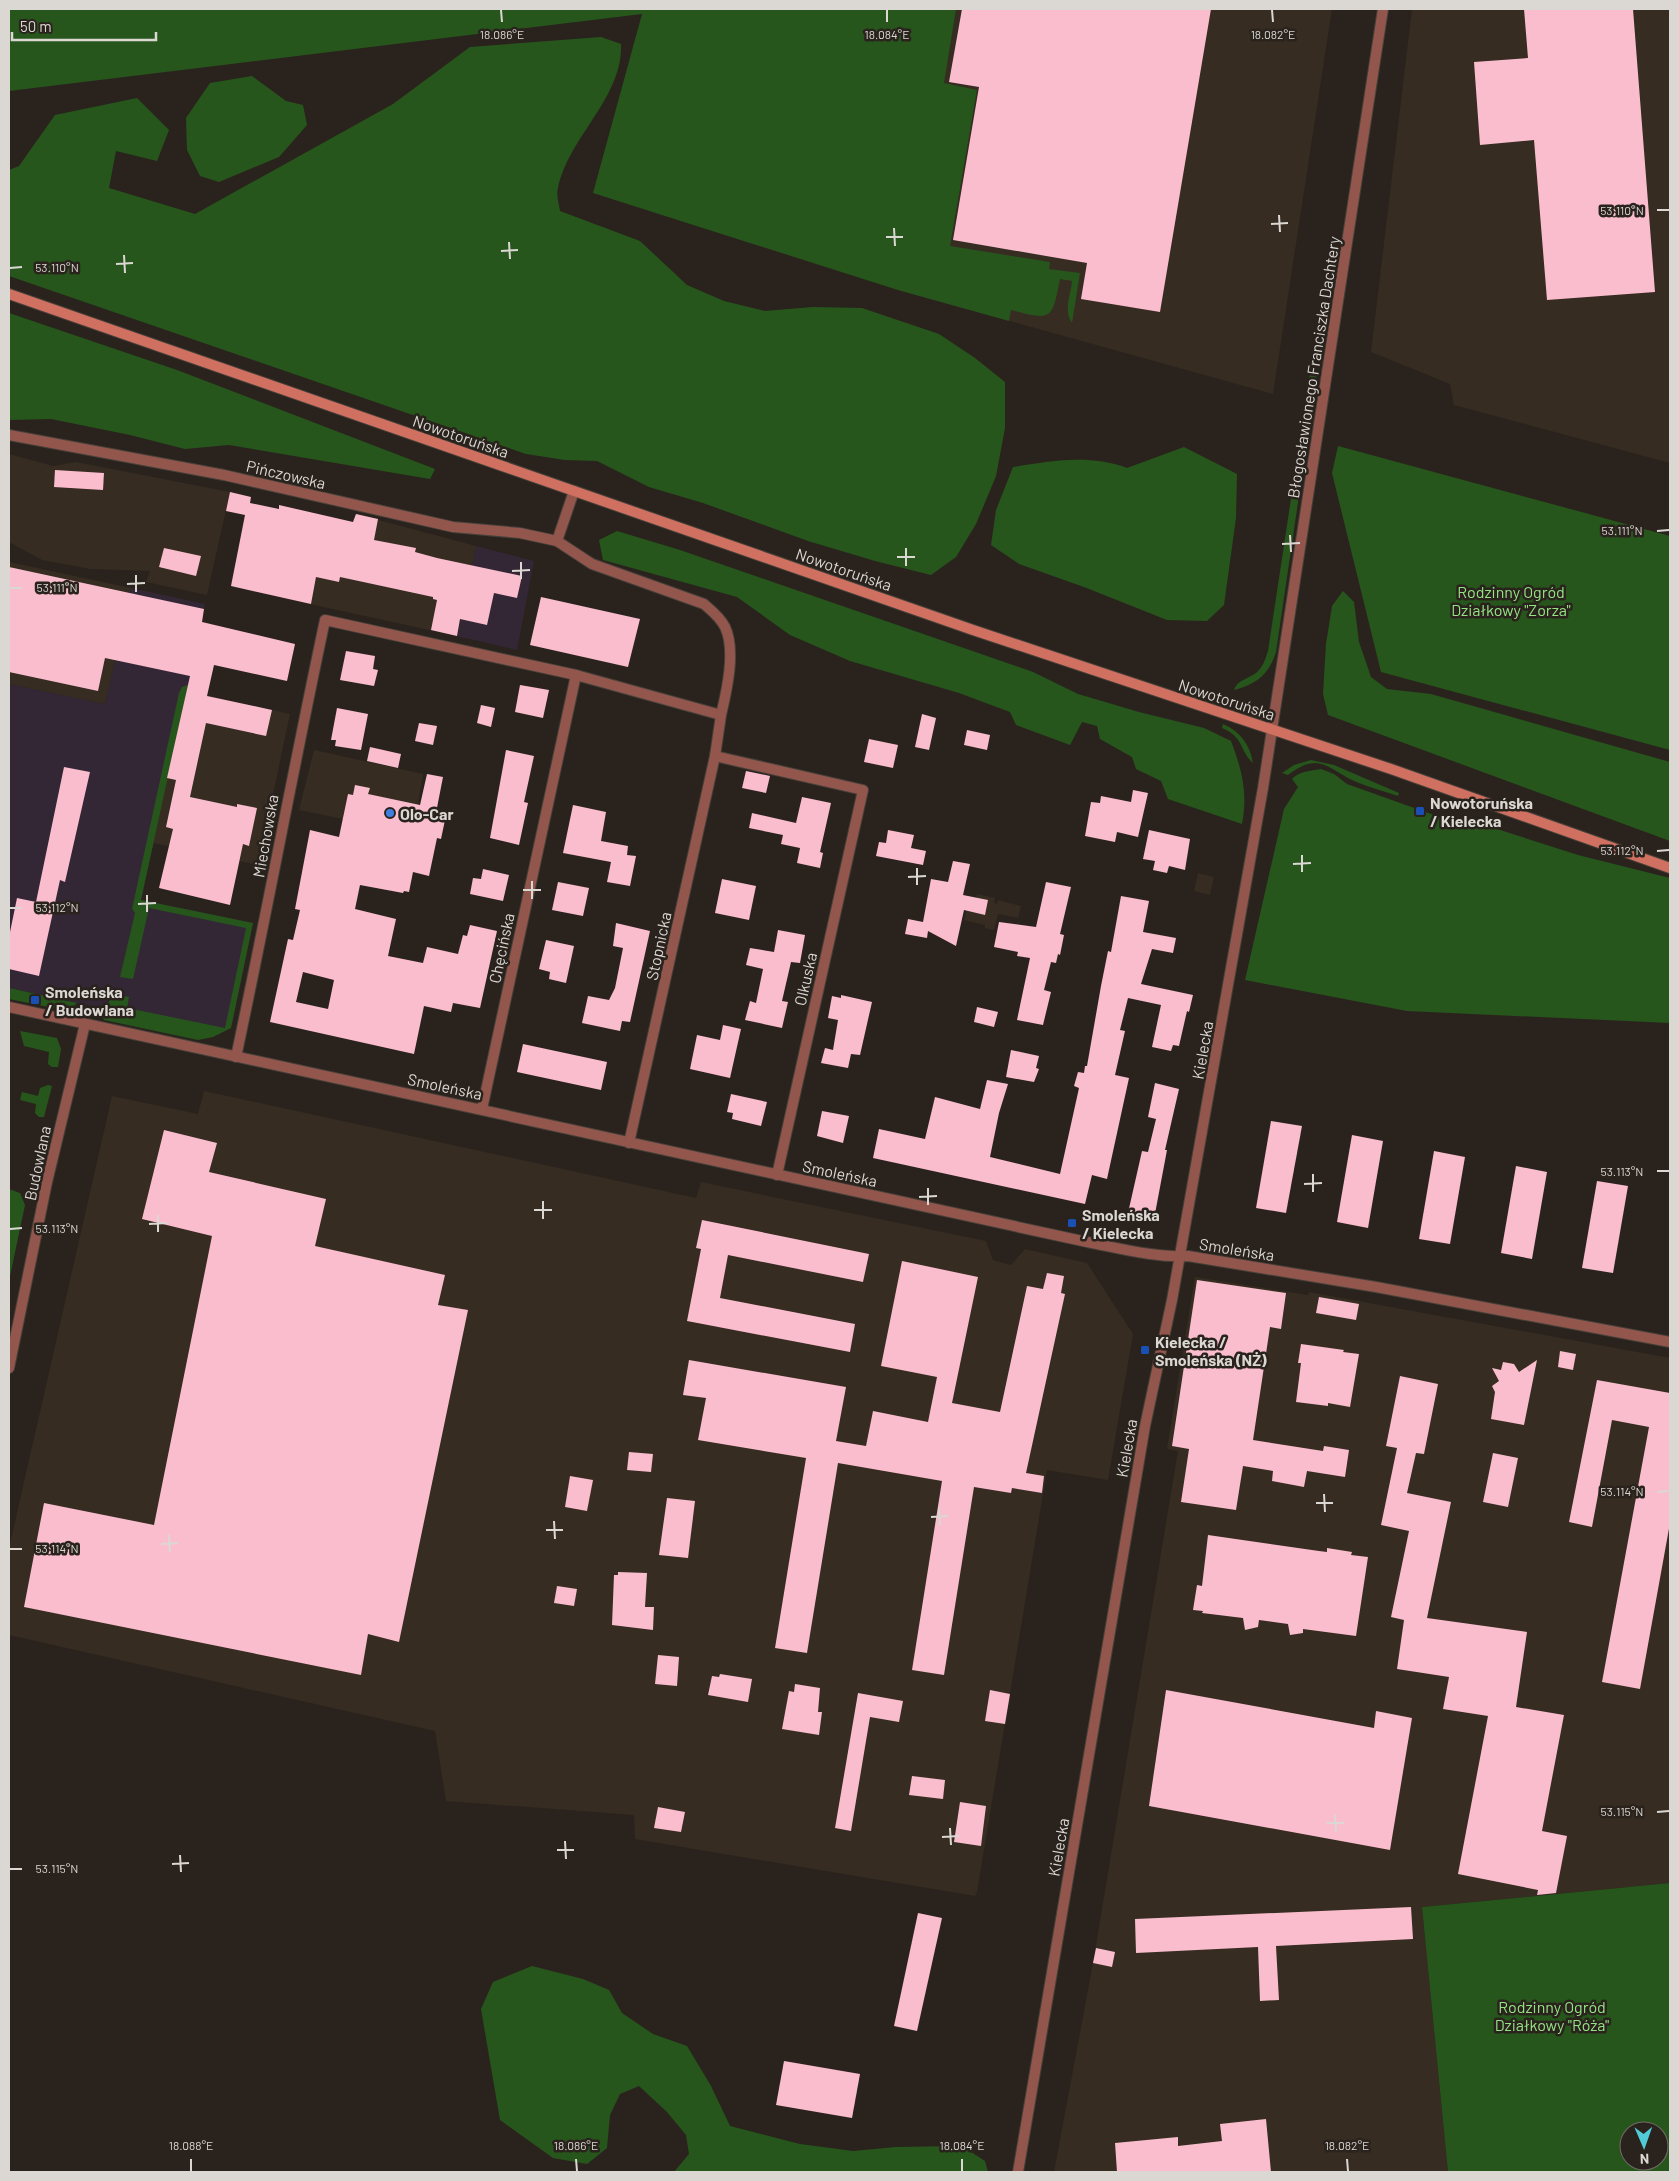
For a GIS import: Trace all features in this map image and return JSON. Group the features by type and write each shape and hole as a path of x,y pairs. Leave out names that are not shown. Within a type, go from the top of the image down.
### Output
{"main road":[{"name":"Nowotoruńska","path":"9,294 982,633 1391,769 1670,868"}],"street":[{"name":"Błogosławionego Franciszka Dachtery","path":"1272,730 1276,693 1299,562 1383,9"},
{"name":"Pińczowska","path":"9,435 224,475 453,527 520,533 557,542 592,564 704,604 717,615 725,628 729,666 721,715"},
{"path":"557,542 574,491"},
{"name":"Miechowska","path":"236,1057 264,925 285,807 325,620 576,675"},
{"path":"576,675 721,715"},
{"name":"Chęcińska","path":"482,1109 576,675"},
{"name":"Stopnicka","path":"630,1143 715,756 721,715"},
{"name":"Kielecka","path":"1018,2172 1145,1426 1228,987 1272,730"},
{"name":"Olkuska","path":"715,756 863,790 777,1175"},
{"name":"Smoleńska","path":"9,1007 1096,1244 1299,1273 1670,1342"},
{"name":"Budowlana","path":"9,1368 47,1182 84,1024"}],"shaded area":[{"path":"886,9 1332,9 1273,394 898,290"},
{"path":"1412,9 1670,9 1670,463 1454,405 1450,384 1371,352"},
{"path":"9,454 53,466 76,462 230,492 207,595 146,582 150,571 90,569 42,560 9,542"},
{"path":"300,510 353,522 356,514 476,546 457,636 282,598"},
{"path":"476,546 534,561 517,650 457,636"},
{"path":"9,562 131,588 105,704 9,684"},
{"path":"131,588 205,604 141,900 253,923 232,1024 217,1033 9,988 9,684 105,704"},
{"path":"186,691 290,714 258,865 153,843"},
{"path":"314,750 423,774 413,833 299,810"},
{"path":"1198,873 1214,877 1210,895 1194,891"},
{"path":"977,894 995,898 994,903 997,904 998,900 1021,906 1018,918 998,914 994,930 985,928 985,925 964,920 969,898 976,900"},
{"path":"204,1091 696,1198 701,1182 986,1241 993,1260 1011,1265 1025,1249 1087,1263 1133,1334 1108,1480 1047,1470 975,1896 635,1839 634,1815 446,1801 435,1731 9,1635 9,1548 112,1096 198,1114"},
{"path":"1195,1277 1308,1295 1309,1292 1670,1358 1670,1883 1422,1907 1448,2172 1054,2172 1093,1963 1178,1451 1167,1449"}],"green space":[{"path":"9,9 956,9 944,83 977,90 950,246 1050,262 1049,269 1080,273 1072,323 1069,318 1068,308 1072,281 1060,279 1055,303 1048,314 1035,316 1011,310 1009,321 898,290 593,193 642,14 9,91"},
{"path":"601,37 621,44 619,64 614,82 605,100 564,169 557,191 560,211 640,241 687,285 724,301 765,311 813,307 862,308 939,334 975,358 1005,382 1005,428 996,476 976,524 956,557 931,575 808,541 703,503 649,487 597,461 565,460 526,454 9,276 9,170 19,166 55,115 137,98 169,130 157,161 116,151 109,188 195,214 393,104 470,47"},
{"path":"252,76 286,101 303,105 307,125 279,157 219,182 200,176 187,150 186,118 210,83"},
{"path":"9,313 177,370 435,469 430,479 229,445 185,449 130,435 51,419 9,420"},
{"path":"1310,373 1317,373 1276,652 1270,666 1261,677 1249,685 1234,690 1240,682 1258,671 1264,663 1268,651"},
{"name":"Rodzinny Ogród Działkowy \"Zorza\"","path":"1338,446 1670,536 1670,750 1381,672 1332,473"},
{"path":"1184,447 1237,474 1236,518 1224,605 1207,621 1167,620 1019,564 991,545 996,510 1013,467 1056,461 1085,460 1099,461 1127,468"},
{"path":"617,531 680,550 1033,672 1078,694 1204,728 1231,741 1243,782 1244,813 1242,824 1168,799 1161,781 1136,769 1132,757 1100,739 1097,726 1082,722 1070,745 1016,725 1010,712 959,693 850,661 790,635 737,597 603,560 599,540"},
{"path":"1343,591 1354,602 1359,642 1371,677 1387,689 1431,694 1670,762 1670,841 1328,715 1323,694 1326,644 1332,606"},
{"path":"188,685 141,900 253,923 231,1028 213,1037 198,1040 104,1020 99,1008 106,1009 109,1001 114,997 129,997 127,1008 225,1028 246,928 149,908 133,979 120,977 135,913 132,909 179,693 182,687"},
{"path":"1223,724 1243,739 1253,763 1234,735 1222,728"},
{"path":"1311,760 1334,765 1399,793 1398,796 1354,781 1322,764 1308,764 1288,775 1282,773 1294,765"},
{"path":"1321,769 1334,774 1347,784 1445,819 1466,819 1578,855 1670,878 1670,1023 1407,1011 1245,980 1284,809 1298,787 1292,779 1302,773"},
{"path":"9,988 77,1003 68,1011 9,999"},
{"path":"20,1031 57,1038 61,1049 58,1067 52,1067 48,1064 49,1052 24,1046"},
{"path":"48,1085 52,1086 44,1117 39,1117 35,1113 36,1104 20,1100 22,1092 38,1096 40,1088"},
{"path":"9,1189 20,1193 25,1205 9,1281"},
{"name":"Rodzinny Ogród Działkowy \"Róża\"","path":"1670,1883 1670,2172 1448,2172 1422,1907"},
{"path":"532,1966 583,1979 609,1990 622,2013 653,2034 687,2046 711,2086 730,2126 800,2144 853,2151 896,2147 962,2146 985,2161 988,2172 674,2172 689,2154 686,2135 667,2112 639,2086 620,2094 610,2115 607,2148 587,2164 553,2158 500,2120 481,2009 493,1982"}],"building":[{"path":"962,9 1211,9 1160,312 1081,299 1087,263 953,240 979,87 949,82"},
{"path":"1524,9 1633,9 1655,292 1547,300 1534,140 1480,145 1474,62 1528,58"},
{"path":"55,470 104,473 103,490 54,487"},
{"path":"230,492 251,497 250,503 279,509 279,505 353,522 356,514 378,519 374,540 416,548 415,552 437,558 522,576 517,598 494,593 487,625 460,619 457,636 431,630 437,600 433,599 433,597 340,577 339,582 316,577 311,604 231,586 245,515 226,511"},
{"path":"164,548 201,556 196,576 159,567"},
{"path":"9,567 204,609 202,622 295,644 287,681 214,665 207,696 272,710 266,736 206,723 190,797 237,807 237,804 257,808 249,846 243,844 230,905 159,888 173,829 166,827 176,780 167,778 190,676 105,658 98,691 9,672"},
{"path":"541,597 640,619 628,667 530,645"},
{"path":"346,651 375,656 373,669 378,670 374,686 340,680"},
{"path":"520,685 549,690 543,718 515,712"},
{"path":"481,705 495,708 491,727 477,723"},
{"path":"337,708 368,714 361,750 335,746 336,740 331,740"},
{"path":"922,714 936,718 929,750 915,747"},
{"path":"419,723 437,726 433,745 415,741"},
{"path":"967,730 990,735 987,750 964,745"},
{"path":"869,739 898,745 893,768 864,762"},
{"path":"370,747 401,754 398,768 367,761"},
{"path":"506,750 534,756 524,802 528,803 519,845 490,838"},
{"path":"64,767 90,772 65,882 60,880 39,976 9,969 9,937 17,898 36,902"},
{"path":"746,771 770,776 766,793 742,788"},
{"path":"427,774 443,777 435,818 445,820 441,839 437,838 429,876 413,872 409,892 404,891 403,893 360,885 355,909 396,919 388,956 423,963 427,947 458,954 463,935 467,936 470,925 497,931 480,1008 453,1003 451,1012 424,1006 414,1054 270,1022 288,939 293,940 300,910 295,909 310,830 339,837 348,794 353,795 355,785 370,788 368,794 420,805","holes":["303,972 334,980 328,1009 296,1002"]},
{"path":"1133,790 1148,793 1138,837 1117,832 1115,842 1085,836 1091,802 1100,803 1101,796 1131,802"},
{"path":"802,797 831,803 820,852 823,853 820,868 797,863 800,848 781,844 783,835 749,828 752,813 796,823"},
{"path":"573,805 606,812 601,841 628,846 627,855 636,856 630,886 607,882 611,862 563,853"},
{"path":"888,830 914,835 911,848 926,851 923,865 876,856 879,842 886,843"},
{"path":"1149,830 1190,839 1185,870 1169,866 1167,873 1153,870 1155,861 1143,859"},
{"path":"953,861 970,864 963,895 988,900 985,915 964,910 956,946 928,931 927,938 905,934 908,919 923,922 931,879 948,882"},
{"path":"483,869 509,875 503,901 470,894 473,878 481,879"},
{"path":"722,879 756,886 749,920 715,913"},
{"path":"558,882 589,888 583,916 552,910"},
{"path":"1046,882 1071,887 1060,934 1064,935 1060,955 1058,954 1056,963 1051,962 1044,990 1051,992 1043,1025 1017,1020 1030,958 1017,956 1018,952 994,947 999,922 1036,927"},
{"path":"1121,896 1149,901 1143,932 1176,938 1173,953 1152,949 1141,984 1193,995 1189,1012 1187,1011 1179,1046 1173,1045 1171,1051 1152,1047 1161,1005 1128,998 1120,1030 1125,1031 1115,1075 1129,1078 1107,1179 1092,1175 1085,1204 873,1158 879,1129 925,1139 935,1097 980,1109 987,1080 1008,1084 999,1113 990,1157 1060,1174 1079,1088 1074,1086 1078,1072 1084,1073 1085,1066 1087,1066 1108,951 1111,952"},
{"path":"616,923 650,931 630,1022 622,1021 620,1031 582,1023 588,996 609,1000 615,988 623,948 613,946"},
{"path":"778,930 805,935 800,963 791,962 782,1001 788,1002 782,1028 745,1020 750,1001 756,1003 763,969 746,965 750,948 774,952"},
{"path":"546,940 574,946 566,983 549,979 550,972 539,969"},
{"path":"841,995 872,1002 860,1055 851,1054 848,1068 821,1063 825,1048 833,1050 838,1020 828,1018 832,996 841,998"},
{"path":"977,1007 998,1012 994,1027 974,1022"},
{"path":"723,1025 741,1029 730,1078 690,1069 697,1035 720,1040"},
{"path":"523,1044 607,1062 601,1090 517,1072"},
{"path":"1011,1050 1039,1056 1036,1068 1039,1069 1034,1082 1006,1077"},
{"path":"1155,1083 1179,1089 1165,1150 1167,1150 1154,1219 1128,1213 1142,1151 1148,1152 1156,1119 1148,1117"},
{"path":"731,1094 767,1102 761,1126 732,1119 733,1113 727,1112"},
{"path":"822,1111 849,1116 843,1143 817,1136"},
{"path":"1271,1121 1302,1126 1286,1213 1256,1208"},
{"path":"164,1130 217,1143 209,1172 326,1199 315,1246 445,1275 438,1305 468,1310 399,1642 368,1634 361,1675 24,1607 44,1503 154,1525 212,1236 142,1219"},
{"path":"1352,1135 1383,1141 1368,1228 1337,1222"},
{"path":"1434,1151 1465,1157 1450,1244 1419,1239"},
{"path":"1516,1166 1547,1172 1532,1259 1501,1253"},
{"path":"1597,1181 1628,1186 1613,1273 1582,1268"},
{"path":"702,1220 869,1254 863,1282 728,1255 720,1298 855,1324 850,1352 687,1321 701,1249 696,1248"},
{"path":"902,1261 978,1277 952,1403 1000,1412 1027,1286 1043,1289 1047,1273 1064,1276 1061,1293 1065,1294 1026,1473 1044,1476 1042,1493 1012,1488 1011,1493 974,1487 944,1675 912,1670 942,1481 838,1463 807,1653 775,1648 806,1458 698,1440 706,1398 683,1395 689,1360 846,1387 836,1441 866,1446 873,1411 928,1422 937,1377 881,1366"},
{"path":"1197,1280 1286,1293 1281,1329 1270,1327 1253,1440 1323,1451 1324,1446 1349,1450 1345,1477 1307,1471 1304,1487 1272,1481 1273,1471 1243,1466 1236,1510 1181,1502 1189,1449 1172,1446"},
{"path":"1319,1297 1359,1304 1356,1320 1316,1313"},
{"path":"1301,1344 1359,1354 1350,1407 1328,1403 1328,1406 1296,1402 1301,1363 1298,1363"},
{"path":"1560,1351 1576,1354 1573,1370 1558,1367"},
{"path":"1537,1360 1524,1425 1491,1419 1495,1392 1492,1386 1499,1381 1492,1368 1501,1370 1503,1362 1514,1364 1519,1372"},
{"path":"1400,1376 1438,1384 1424,1454 1416,1453 1407,1493 1451,1502 1427,1618 1527,1632 1516,1707 1564,1715 1542,1831 1567,1836 1556,1893 1537,1895 1538,1890 1458,1874 1488,1716 1443,1709 1449,1677 1397,1669 1404,1620 1391,1617 1409,1531 1381,1525 1397,1448 1386,1446"},
{"path":"1597,1380 1670,1393 1670,1523 1640,1689 1602,1682 1649,1427 1612,1420 1592,1527 1569,1522"},
{"path":"629,1452 653,1454 651,1472 627,1470"},
{"path":"1493,1453 1518,1458 1508,1507 1483,1502"},
{"path":"570,1476 593,1480 587,1511 565,1507"},
{"path":"667,1498 695,1501 688,1558 659,1555"},
{"path":"1208,1535 1327,1552 1327,1548 1352,1552 1351,1555 1368,1557 1356,1636 1303,1629 1303,1633 1290,1635 1288,1624 1259,1620 1258,1627 1245,1630 1243,1618 1202,1613 1203,1611 1193,1610 1197,1585 1202,1586"},
{"path":"618,1572 647,1573 645,1607 654,1607 653,1630 612,1625 614,1575 618,1575"},
{"path":"557,1586 577,1589 574,1606 554,1603"},
{"path":"658,1655 679,1657 677,1686 655,1684"},
{"path":"720,1674 752,1679 748,1702 708,1695 712,1676 719,1677"},
{"path":"795,1684 820,1688 818,1712 822,1712 819,1735 782,1729 789,1691 794,1692"},
{"path":"990,1690 1010,1694 1005,1724 985,1721"},
{"path":"1166,1690 1374,1728 1376,1711 1412,1718 1390,1850 1149,1806"},
{"path":"858,1693 903,1701 899,1722 870,1717 851,1831 835,1828"},
{"path":"912,1776 945,1780 943,1799 909,1795"},
{"path":"960,1802 986,1806 981,1846 954,1842"},
{"path":"658,1807 685,1812 681,1832 654,1828"},
{"path":"1411,1907 1413,1939 1276,1946 1279,2000 1260,2001 1258,1947 1136,1953 1135,1919"},
{"path":"918,1913 942,1918 917,2031 894,2026"},
{"path":"1096,1948 1115,1952 1112,1967 1093,1963"},
{"path":"784,2061 860,2074 852,2118 776,2105"},
{"path":"1266,2119 1271,2172 1117,2172 1115,2143 1178,2137 1178,2146 1222,2141 1220,2124"}],"place":[{"name":"Nowotoruńska / Kielecka","path":"1420,811"},
{"name":"Olo-Car","path":"390,813"},
{"name":"Smoleńska / Budowlana","path":"35,1000"},
{"name":"Smoleńska / Kielecka","path":"1072,1223"},
{"name":"Kielecka / Smoleńska (NŻ)","path":"1145,1350"}]}
